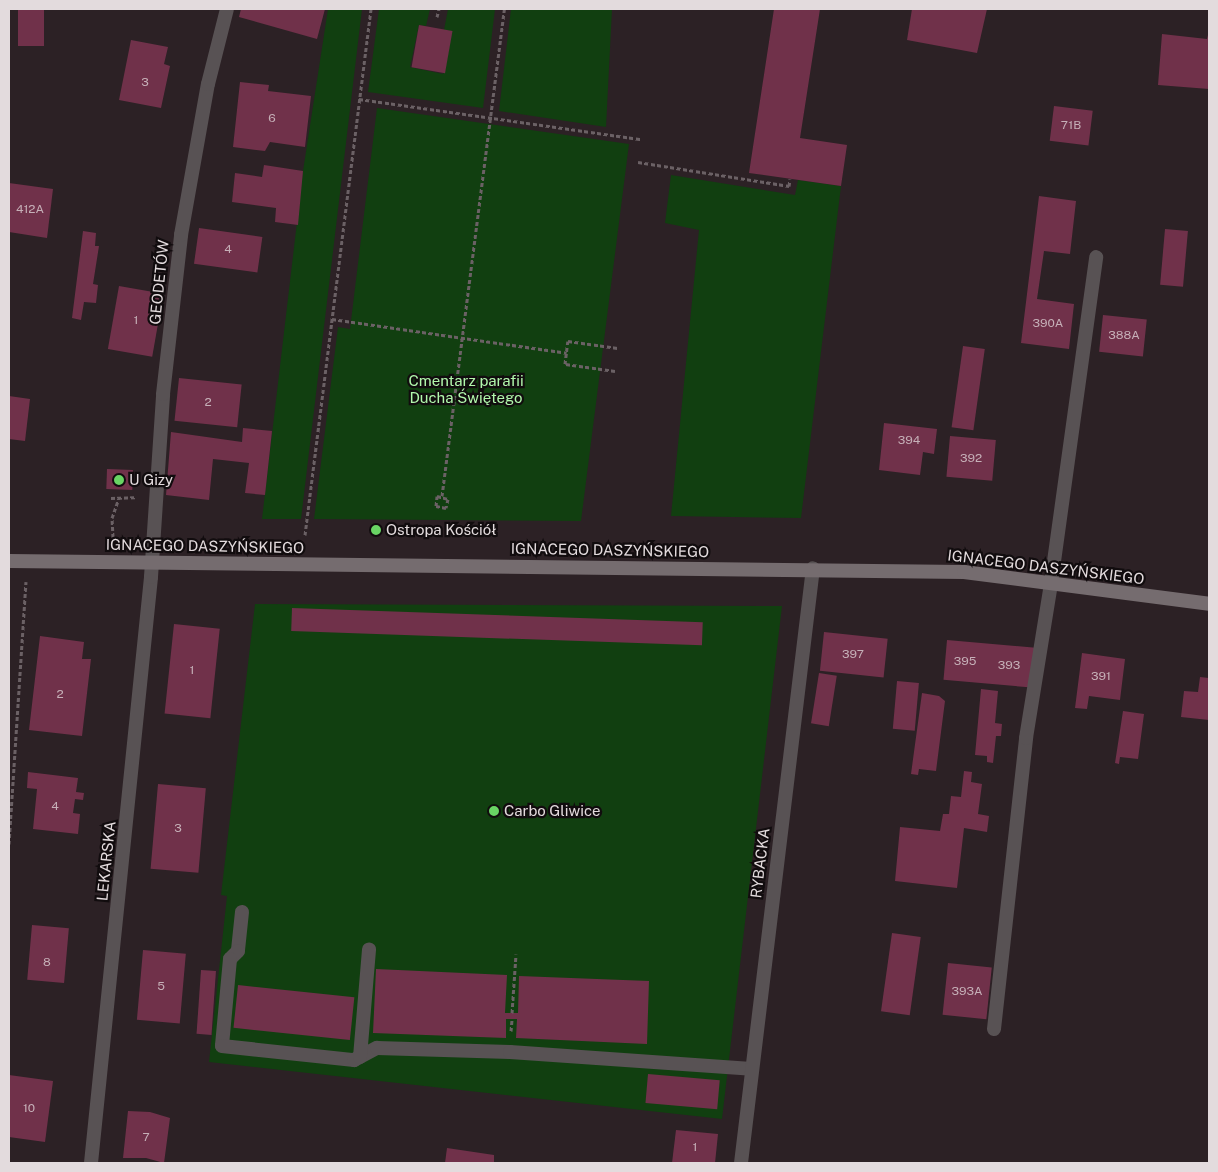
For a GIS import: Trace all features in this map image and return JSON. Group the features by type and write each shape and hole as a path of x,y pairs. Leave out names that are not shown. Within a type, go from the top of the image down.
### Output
{"main road":[{"name":"IGNACEGO DASZYŃSKIEGO","path":"9,561 813,568 964,572 1209,604"}],"street":[{"name":"GEODETÓW","path":"152,562 163,394 181,235 208,84 228,9"},
{"path":"994,1029 1026,738 1052,583 1096,257"},
{"name":"LEKARSKA","path":"91,1163 152,562"},
{"name":"RYBACKA","path":"741,1163 813,568"},
{"path":"242,912 238,950 230,960 222,1046 354,1060 378,1048 510,1052 751,1069"},
{"path":"360,1057 369,949"}],"path":[{"path":"305,535 358,99 371,9"},
{"path":"437,17 439,9"},
{"path":"442,496 504,9"},
{"path":"358,99 641,138"},
{"path":"638,162 790,186 790,179"},
{"path":"332,319 567,352"},
{"path":"615,371 565,364 568,341 618,348"},
{"path":"112,498 143,496"},
{"path":"437,496 442,496 448,499 446,508 436,506 437,496"},
{"path":"113,537 112,518 119,498"},
{"path":"9,844 27,561"},
{"path":"512,1013 516,954"}],"green space":[{"path":"328,9 362,9 301,519 262,519 303,171"},
{"path":"379,9 430,9 426,26 419,25 410,67 443,74 452,32 444,30 448,9 495,9 483,108 368,92"},
{"path":"511,9 612,9 606,127 499,111"},
{"name":"Cmentarz parafii Ducha Świętego","path":"377,108 629,144 581,521 314,519 338,327 350,329"},
{"path":"671,175 795,195 798,180 841,186 801,518 671,516 699,230 665,223"},
{"name":"Carbo Gliwice","path":"255,604 782,606 722,1119 209,1062 227,896 221,895"}],"building":[{"path":"18,9 44,9 44,46 18,46"},
{"path":"241,9 325,9 317,39 239,17"},
{"path":"774,9 820,9 800,138 847,145 841,186 749,173"},
{"path":"912,9 987,9 977,53 907,40"},
{"path":"419,25 452,31 445,73 412,67"},
{"path":"1209,31 1209,89 1158,85 1162,34 1207,39"},
{"path":"131,40 168,47 164,64 170,66 161,108 119,100"},
{"path":"240,82 269,85 268,91 311,96 305,147 270,142 265,151 233,147"},
{"path":"1054,106 1093,111 1088,145 1050,141"},
{"path":"264,165 303,171 298,225 275,222 276,208 232,202 235,173 262,177"},
{"path":"9,183 53,189 47,238 9,232"},
{"path":"1039,196 1076,201 1070,254 1044,251 1037,299 1074,304 1069,349 1021,343"},
{"path":"199,228 262,237 257,273 194,264"},
{"path":"1165,229 1188,231 1183,287 1160,285"},
{"path":"83,231 96,233 95,246 99,246 93,284 98,285 96,303 84,302 81,320 72,318"},
{"path":"119,286 163,294 152,357 108,349"},
{"path":"1103,315 1147,320 1143,356 1099,352"},
{"path":"963,346 985,349 973,430 952,427"},
{"path":"179,378 242,385 237,427 175,421"},
{"path":"9,396 30,399 25,441 9,439"},
{"path":"884,423 937,429 934,454 923,452 920,475 879,470"},
{"path":"243,428 272,431 265,495 245,493 249,463 213,459 209,500 166,495 171,432 242,442"},
{"path":"950,436 996,440 992,481 946,477"},
{"name":"U Gizy","path":"107,469 133,470 132,490 106,489"},
{"path":"292,608 703,622 702,645 291,631"},
{"path":"174,624 220,629 210,718 165,714"},
{"path":"824,632 888,639 884,677 820,671"},
{"path":"40,636 84,642 82,659 91,659 82,736 29,730"},
{"path":"947,640 1036,648 1032,688 944,680"},
{"path":"1082,653 1125,659 1120,700 1089,696 1087,709 1075,708"},
{"path":"819,673 837,676 829,726 811,723"},
{"path":"1200,677 1209,678 1209,720 1181,717 1184,691 1198,692"},
{"path":"897,681 919,683 915,731 893,729"},
{"path":"981,689 998,691 995,723 1002,724 1001,736 996,736 993,763 987,762 987,756 975,755"},
{"path":"922,693 939,696 945,701 936,771 919,769 918,775 911,774"},
{"path":"1123,711 1144,714 1138,759 1120,757 1119,764 1115,763"},
{"path":"964,771 972,772 971,782 982,784 978,814 989,816 987,832 964,828 957,888 895,881 900,827 940,831 943,814 949,814 951,796 961,797"},
{"path":"28,772 78,778 76,792 84,793 83,800 75,799 73,813 80,814 78,834 33,829 37,789 27,788"},
{"path":"158,784 206,788 198,873 151,869"},
{"path":"32,925 69,928 64,983 27,980"},
{"path":"892,933 921,937 910,1015 881,1011"},
{"path":"143,950 186,954 180,1023 137,1020"},
{"path":"948,963 992,968 986,1019 943,1015"},
{"path":"376,969 507,975 505,1013 518,1013 519,976 649,981 647,1044 516,1038 517,1019 506,1019 506,1038 373,1033"},
{"path":"201,970 216,971 211,1035 197,1034"},
{"path":"238,985 354,997 350,1040 234,1028"},
{"path":"648,1074 720,1080 717,1109 645,1103"},
{"path":"9,1075 53,1081 45,1142 9,1137"},
{"path":"128,1111 150,1112 170,1118 164,1163 146,1158 123,1158"},
{"path":"676,1130 718,1134 715,1163 672,1163"},
{"path":"447,1148 494,1155 494,1163 445,1163"}],"place":[{"name":"U Gizy","path":"119,480"},
{"name":"Ostropa Kościół","path":"376,530"},
{"name":"Carbo Gliwice","path":"494,811"}]}
